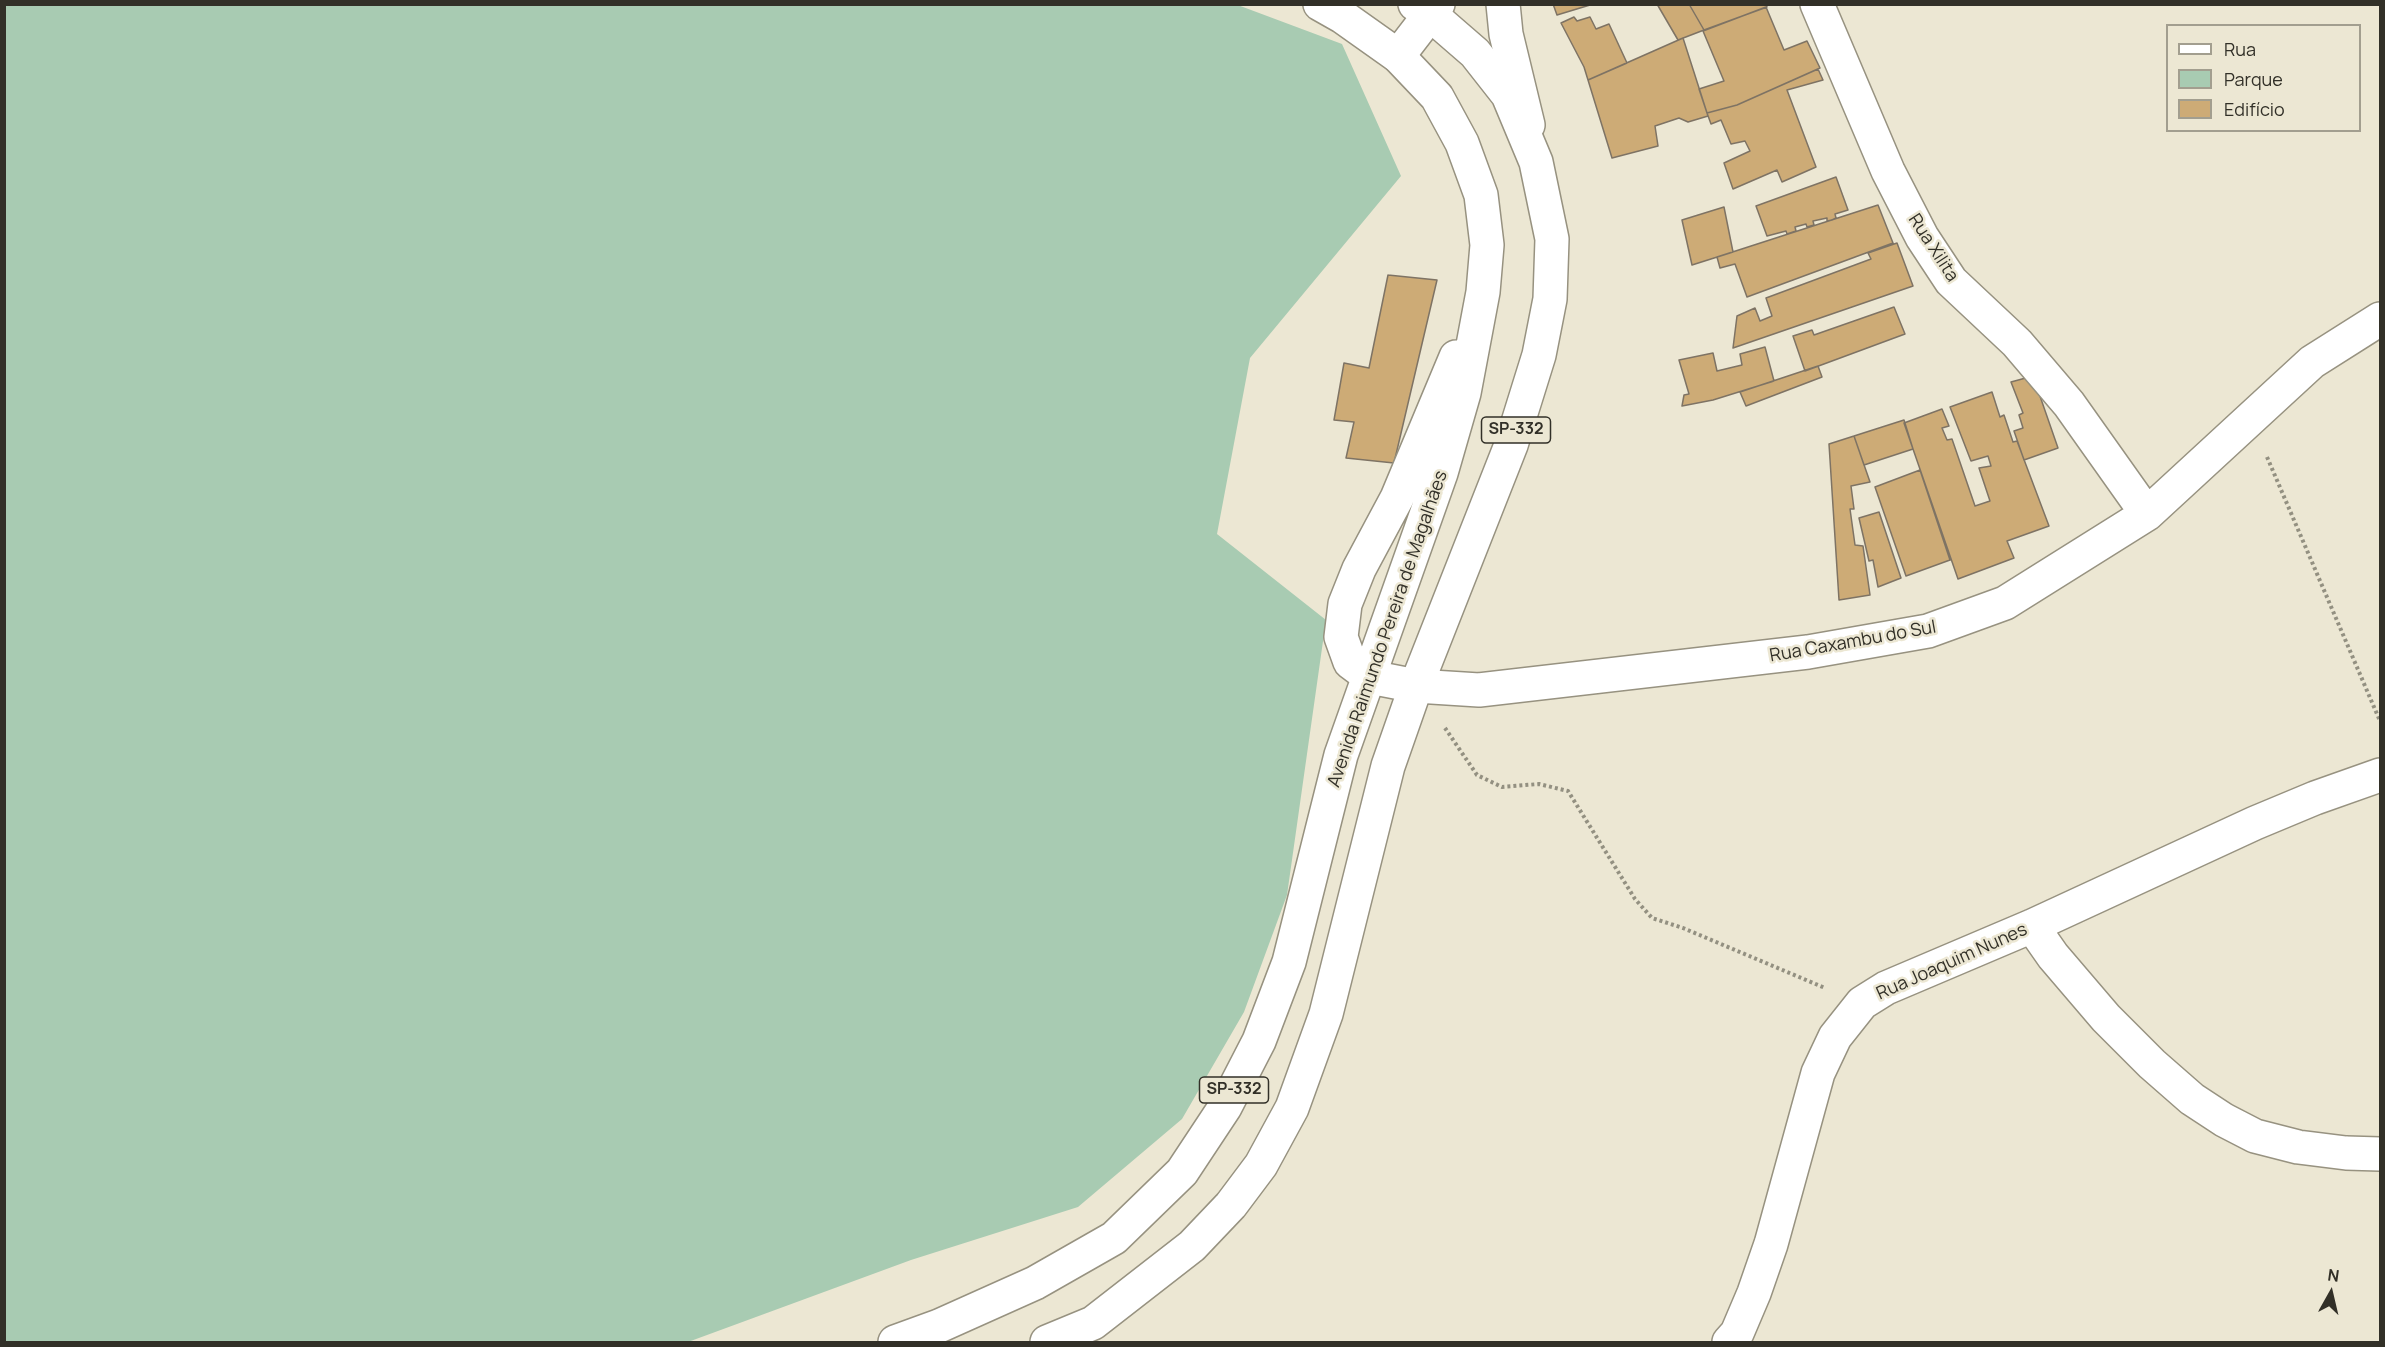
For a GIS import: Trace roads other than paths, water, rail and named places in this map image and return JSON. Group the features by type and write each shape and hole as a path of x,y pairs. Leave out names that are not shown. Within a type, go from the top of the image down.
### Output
{"main road":[{"name":"Avenida Raimundo Pereira de Magalhães","path":"895,1342 939,1326 1035,1283 1113,1238 1182,1172 1230,1098 1259,1041 1289,962 1341,755 1441,473 1464,393 1483,292 1487,245 1481,195 1462,142 1437,97 1398,56 1344,17 1320,4"},
{"path":"1503,4 1506,34 1536,162"},
{"name":"Rua Xilita","path":"1817,4 1888,171 1922,237 1951,281 2017,343 2068,404 2147,514"},
{"path":"1398,56 1428,8"},
{"name":"SP-332","path":"1047,1342 1093,1323 1192,1246 1231,1205 1261,1165 1292,1108 1326,1014 1388,766 1416,686 1511,445 1539,355 1550,299 1552,239 1536,162 1508,95 1475,53 1428,8"},
{"path":"1370,677 1350,662 1341,637 1345,604 1359,569 1397,498 1483,292"},
{"name":"Rua Caxambu do Sul","path":"1370,677 1416,686 1479,690 1808,652 1928,631 2005,603 2147,514 2312,362 2380,318"},
{"name":"Rua Joaquim Nunes","path":"1729,1342 1737,1333 1771,1244 1818,1073 1835,1037 1862,1003 1886,988 2032,926 2255,823 2315,798 2380,776"},
{"path":"2032,926 2053,956 2106,1018 2176,1085 2224,1120 2255,1136 2298,1147 2346,1153 2380,1154"}]}
